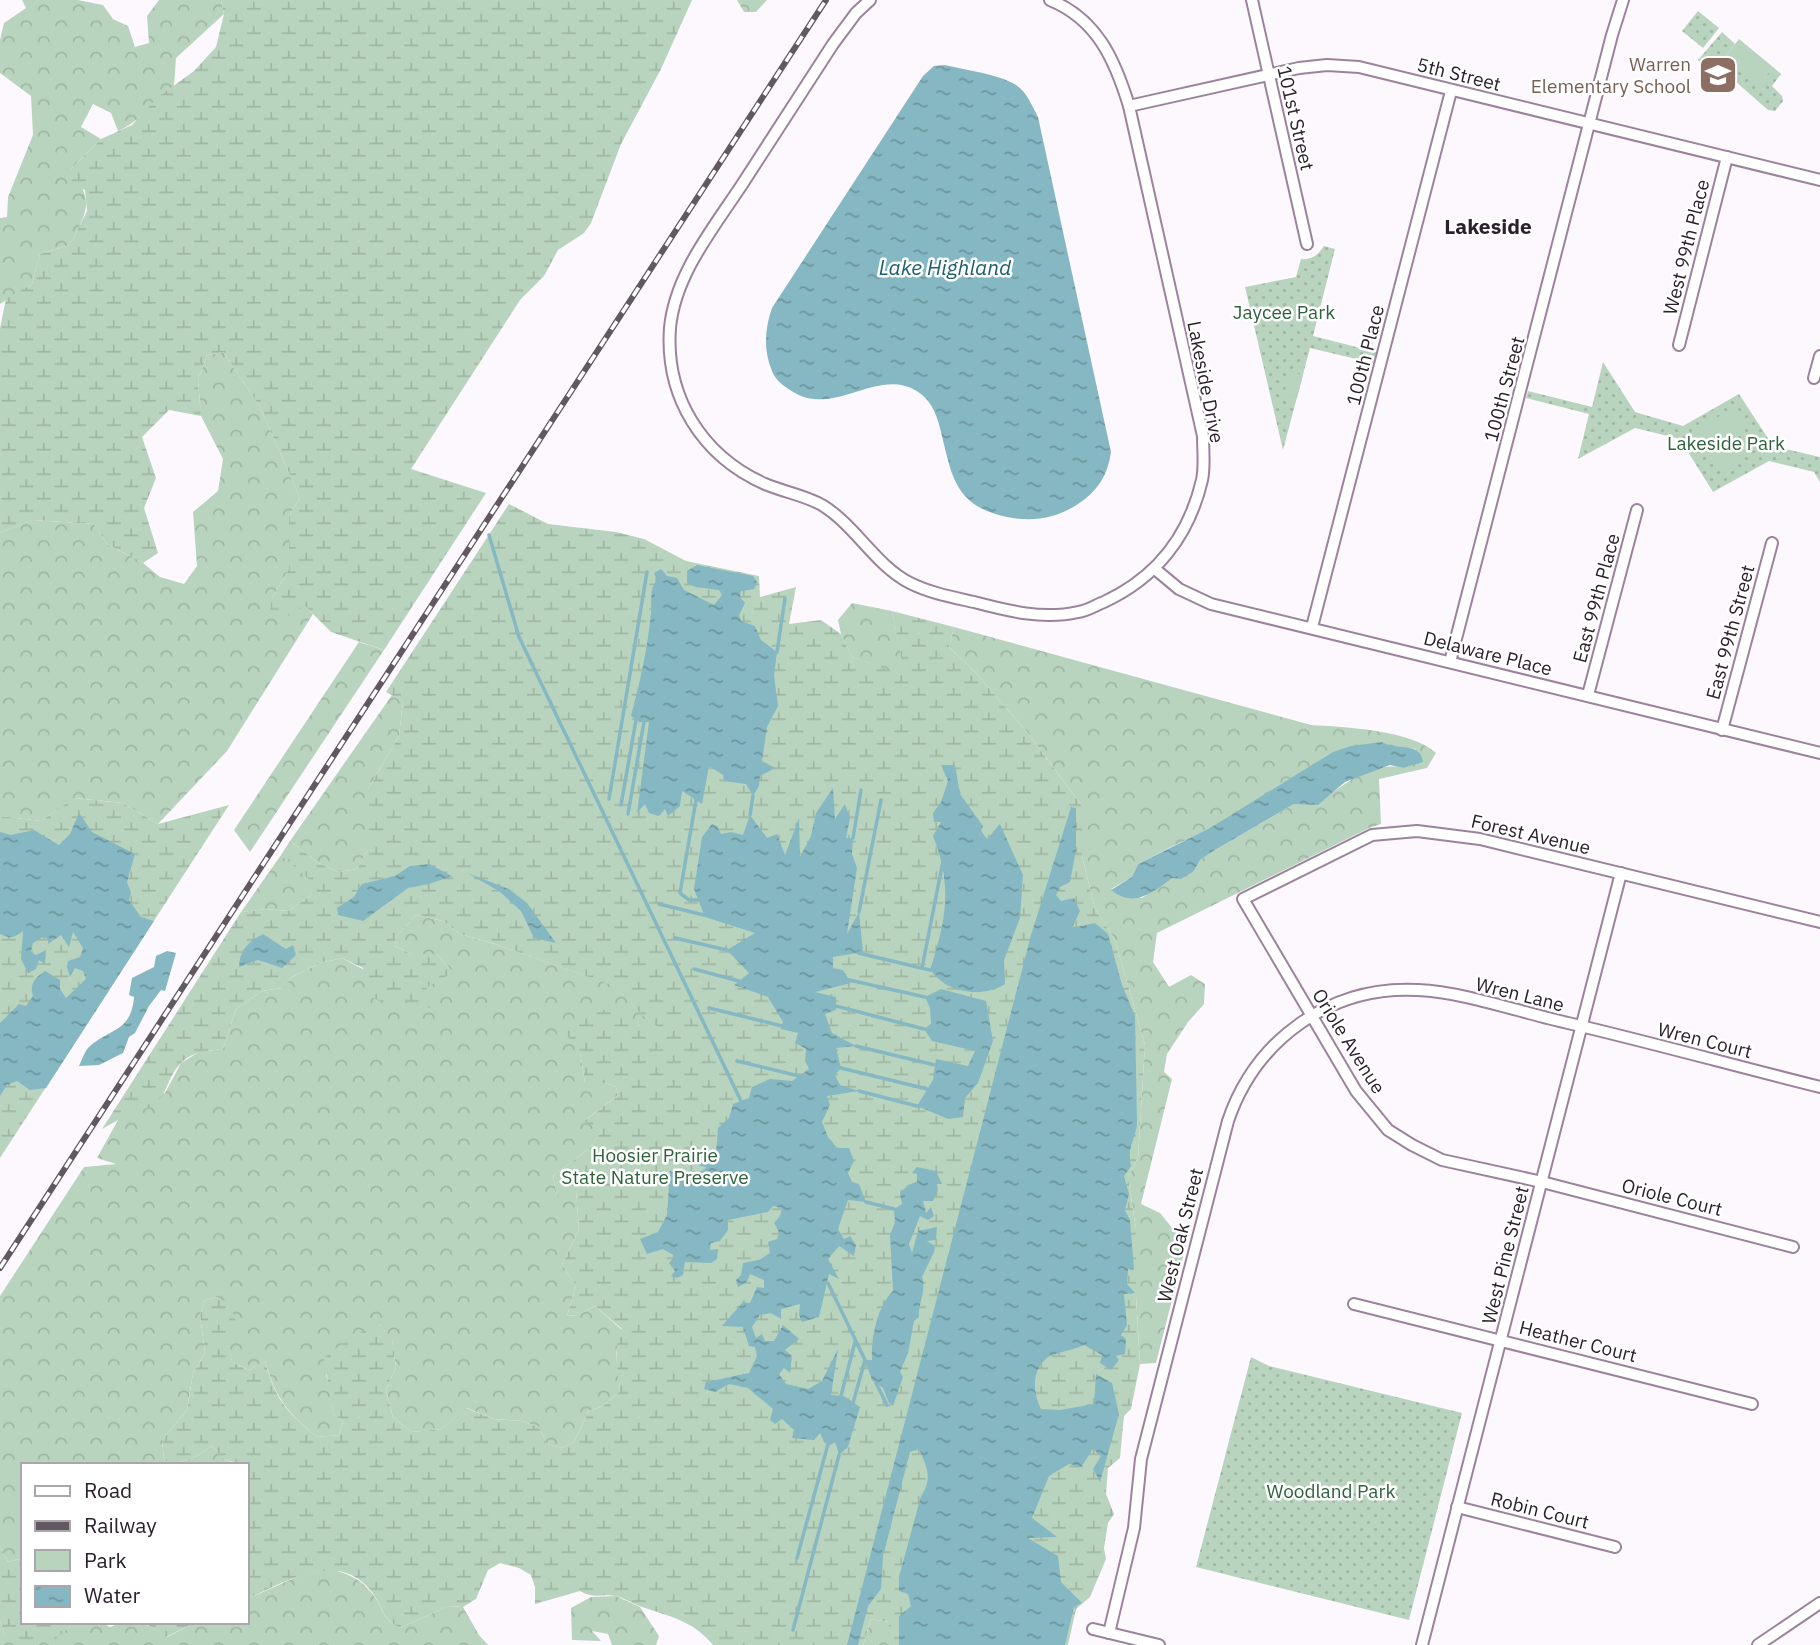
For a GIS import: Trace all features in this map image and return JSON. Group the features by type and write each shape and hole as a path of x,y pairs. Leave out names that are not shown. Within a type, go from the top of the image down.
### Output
{"street":[{"name":"Lakeside Drive","path":"870,0 856,13 833,44 699,252 679,289 671,324 669,352 674,379 684,408 703,440 733,466 766,484 822,505 842,519 887,567 906,581 929,592 1012,612 1048,615 1080,612 1125,592 1155,569 1174,544 1191,514 1203,478 1203,436 1129,106 1117,67 1085,22 1067,7 1050,0"},
{"name":"101st Street","path":"1252,0 1307,244"},
{"name":"100th Street","path":"1450,662 1623,0"},
{"name":"5th Street","path":"1129,106 1269,74 1327,65 1359,67 1820,180"},
{"name":"100th Place","path":"1312,627 1451,91"},
{"name":"West 99th Place","path":"1679,345 1727,157"},
{"path":"1814,378 1820,356"},
{"name":"East 99th Place","path":"1588,695 1637,510"},
{"name":"East 99th Street","path":"1722,730 1772,543"},
{"name":"Delaware Place","path":"1155,569 1179,589 1210,604 1820,754"},
{"name":"Forest Avenue","path":"1243,899 1366,837 1387,832 1425,831 1464,836 1820,922"},
{"name":"West Pine Street","path":"1422,1645 1621,873"},
{"name":"Oriole Avenue","path":"1243,899 1356,1091 1388,1130 1442,1160 1542,1182"},
{"name":"West Oak Street","path":"1109,1633 1134,1528 1141,1459 1228,1121 1241,1089 1264,1055 1285,1034 1312,1015 1348,999 1383,991 1419,990 1450,995"},
{"name":"Wren Lane","path":"1450,995 1582,1026"},
{"name":"Wren Court","path":"1582,1026 1820,1087"},
{"name":"Oriole Court","path":"1542,1182 1793,1247"},
{"name":"Heather Court","path":"1354,1304 1752,1404"},
{"name":"Robin Court","path":"1457,1507 1615,1547"},
{"path":"1758,1645 1820,1602"},
{"path":"1093,1629 1159,1645"}],"green space":[{"path":"22,0 78,0 103,5 113,19 128,26 135,47 149,43 147,16 159,0 221,0 224,14 176,58 174,86 126,127 118,131 111,113 93,104 81,127 101,139 71,169 86,199 81,223 70,245 40,254 32,284 0,304 0,218 7,217 8,197 33,135 31,96 0,73 0,40 4,23 26,8"},
{"path":"221,0 692,0 661,69 621,144 591,223 584,233 558,250 544,276 520,300 411,469 486,493 384,650 331,632 305,606 286,617 270,612 272,598 289,569 289,516 300,498 260,407 223,352 207,355 198,380 201,416 169,410 142,437 156,478 144,508 158,553 143,563 107,544 94,524 32,520 0,533 0,328 6,299 32,284 40,254 70,245 87,211 85,190 70,184 71,169 101,139 132,125 157,98 194,71 216,47 224,14"},
{"path":"737,0 767,0 756,12 744,12"},
{"path":"1698,11 1719,28 1703,48 1682,31"},
{"path":"1722,32 1735,44 1726,56 1760,83 1773,67 1781,74 1772,86 1782,96 1783,101 1775,111 1768,110 1720,68 1713,72 1698,60"},
{"path":"1739,39 1773,67 1760,84 1726,56"},
{"name":"Jaycee Park","path":"1324,246 1335,249 1313,336 1376,352 1373,363 1310,348 1283,450 1245,287 1296,277 1301,259 1314,256"},
{"path":"223,352 260,407 300,498 289,516 289,569 272,598 305,606 313,614 227,751 158,824 123,803 75,798 41,821 0,816 0,533 32,520 94,524 107,544 143,563 160,577 184,584 197,566 193,512 218,491 223,459 201,416 198,380 207,355"},
{"name":"Lakeside Park","path":"1603,362 1635,412 1683,426 1739,394 1773,446 1820,457 1820,482 1814,472 1769,461 1713,492 1680,439 1635,428 1578,459 1589,414 1526,398 1528,391 1592,407"},
{"path":"1289,372 1303,375 1297,398 1284,395"},
{"path":"1736,406 1749,427 1702,456 1688,435"},
{"path":"1745,435 1754,450 1721,470 1712,456"},
{"name":"Hoosier Prairie State Nature Preserve","path":"509,504 548,524 616,532 644,539 686,561 759,576 760,597 796,587 789,624 821,620 841,634 852,657 905,676 892,611 954,627 949,647 975,672 1027,732 1082,806 1082,856 1095,909 1115,940 1145,1045 1138,1158 1128,1177 1136,1229 1140,1364 1131,1409 1124,1416 1120,1458 1108,1468 1106,1494 1114,1514 1108,1523 1104,1548 1106,1559 1090,1597 1076,1609 1068,1645 889,1645 889,1622 871,1619 863,1645 713,1645 689,1625 616,1596 594,1596 580,1591 535,1604 535,1587 531,1575 519,1568 500,1563 488,1570 476,1599 463,1607 448,1606 400,1628 386,1616 371,1591 358,1579 343,1572 311,1573 248,1599 248,1463 225,1460 212,1446 197,1456 177,1463 169,1463 164,1459 162,1440 187,1410 193,1373 205,1353 200,1315 205,1300 217,1297 229,1303 236,1322 228,1343 232,1362 249,1370 265,1361 273,1386 283,1404 317,1437 339,1435 343,1422 333,1413 324,1358 349,1338 379,1324 392,1339 396,1367 386,1390 393,1417 411,1432 441,1429 466,1408 494,1419 522,1421 539,1427 547,1444 562,1448 574,1442 589,1411 603,1406 620,1391 616,1352 622,1329 595,1306 578,1315 567,1316 576,1286 562,1264 579,1230 576,1190 558,1200 553,1176 591,1147 602,1130 584,1121 618,1095 616,1087 605,1083 585,1083 580,1052 566,1034 583,1011 591,1010 618,1013 634,1027 658,1027 641,1014 617,987 460,934 443,921 416,915 396,937 395,946 411,954 436,954 453,972 426,988 436,1008 408,1007 405,993 384,1003 371,997 363,968 342,958 320,963 292,977 282,988 262,991 236,1009 223,1049 201,1052 187,1058 176,1069 155,1104 135,1111 127,1122 118,1120 102,1129 241,912 265,909 288,911 310,896 312,882 281,855 290,841 319,863 338,872 357,869 368,850 368,789 399,736 403,701 386,692"},
{"path":"852,603 892,611 906,677 852,657 841,634 838,620"},
{"path":"954,627 1311,725 1359,729 1411,739 1436,753 1427,768 1379,779 1381,824 1157,933 1153,962 1169,987 1191,975 1205,984 1204,1004 1188,1022 1167,1054 1164,1072 1172,1079 1141,1204 1160,1213 1186,1245 1156,1363 1140,1364 1136,1229 1128,1177 1138,1158 1145,1045 1115,940 1095,909 1082,856 1082,806 1027,732 975,672 949,647","holes":["1388,746 1416,749 1403,768 1369,771 1318,804 1294,804 1200,860 1194,871 1173,878 1142,898 1111,889 1132,877 1138,864"]},
{"path":"359,642 384,650 250,852 234,830"},
{"path":"392,695 403,701 399,736 368,789 368,850 357,869 338,872 319,863 290,841"},
{"path":"74,798 123,803 158,824 229,805 0,1158 0,816 41,821"},
{"path":"281,855 313,882 310,896 288,911 265,909 241,912"},
{"path":"416,915 443,921 460,934 618,987 641,1014 659,1027 634,1027 580,1052 585,1083 605,1083 616,1087 618,1095 585,1120 602,1130 591,1147 553,1176 558,1199 576,1189 579,1230 562,1264 576,1286 567,1316 578,1315 595,1306 622,1330 616,1353 620,1391 603,1406 589,1411 574,1442 562,1448 547,1444 539,1427 522,1421 494,1419 467,1408 441,1429 411,1432 393,1417 386,1390 396,1367 392,1340 379,1324 326,1375 332,1392 333,1413 343,1422 339,1435 317,1437 284,1404 265,1361 249,1370 232,1362 217,1297 205,1300 200,1315 205,1353 193,1373 187,1410 162,1440 164,1459 169,1463 21,1463 21,1559 8,1562 0,1546 0,1296 84,1167 116,1164 97,1158 118,1120 165,1093 181,1063 199,1052 223,1049 236,1009 262,991 282,988 292,977 320,963 342,958 435,1008 425,988 452,971 436,954 411,954 395,946 396,937"},
{"name":"Woodland Park","path":"1251,1357 1269,1366 1462,1413 1409,1620 1196,1567"},
{"path":"212,1446 225,1460 236,1463 177,1463 197,1456"},
{"path":"0,1546 8,1562 21,1559 21,1624 73,1624 51,1643 19,1639 4,1633 0,1621"},
{"path":"330,1569 346,1574 374,1595 385,1616 400,1628 448,1606 463,1607 488,1645 0,1645 0,1621 4,1633 50,1642 72,1624 105,1624 110,1627 118,1624 143,1624 167,1637 192,1624 248,1624 248,1599 303,1574"},
{"path":"616,1596 640,1607 659,1636 656,1645 612,1645 608,1634 592,1631 601,1641 572,1640 571,1608 591,1597"},
{"path":"871,1619 889,1622 889,1645 863,1645"},
{"path":"146,1624 192,1624 166,1637"}],"water":[{"name":"Lake Highland","path":"945,65 1009,81 1026,95 1038,117 1111,452 1104,475 1091,494 1069,509 1044,518 1007,517 990,512 966,497 953,476 934,412 921,394 905,386 889,384 823,399 807,398 779,382 767,355 767,331 772,308 923,76 934,66"},
{"path":"697,565 753,576 757,582 754,589 741,591 740,597 745,603 739,615 741,621 755,626 761,640 777,652 774,675 778,706 767,727 762,761 775,768 760,776 759,786 753,796 746,784 724,781 723,775 709,766 702,804 682,791 680,806 668,816 665,809 659,816 649,813 645,804 637,813 649,722 639,722 631,716 648,638 652,591 657,580 654,573 661,569 667,576 677,578 684,590 714,605 722,595 719,590 695,587 687,583 687,571"},
{"path":"1382,742 1418,751 1423,762 1403,768 1390,765 1345,782 1318,805 1294,804 1215,850 1200,860 1194,871 1181,879 1173,878 1143,896 1128,898 1111,890 1132,877 1138,864 1210,828 1333,752 1351,746"},
{"path":"941,765 955,765 960,794 983,826 981,831 987,839 1000,824 1023,875 1020,918 1004,960 1005,984 991,990 969,992 954,988 930,970 940,935 945,903 943,871 933,836 941,822 934,822 933,813 941,802 948,781"},
{"path":"833,788 835,819 845,804 850,818 846,838 853,838 852,854 857,868 847,934 859,912 863,952 833,957 833,968 843,970 851,983 815,992 836,997 836,1010 825,1014 832,1033 856,1046 836,1048 841,1068 835,1075 840,1085 859,1091 827,1096 830,1105 822,1122 828,1137 837,1148 849,1148 854,1161 848,1173 852,1182 859,1184 866,1202 848,1200 838,1229 844,1239 850,1236 856,1245 854,1256 839,1246 828,1259 839,1279 829,1274 819,1317 802,1322 799,1315 800,1304 781,1309 781,1319 771,1313 760,1315 752,1327 756,1338 762,1334 765,1341 774,1341 783,1325 799,1339 785,1350 792,1356 790,1373 784,1368 779,1374 786,1384 808,1389 822,1381 838,1349 831,1395 844,1396 860,1407 848,1447 839,1455 835,1441 831,1445 824,1442 820,1433 814,1440 792,1438 794,1430 782,1419 775,1424 770,1420 773,1409 748,1388 729,1384 715,1392 704,1389 706,1382 749,1373 757,1356 755,1347 749,1346 743,1327 722,1326 743,1302 750,1303 757,1287 764,1288 764,1280 750,1274 747,1282 738,1287 736,1280 741,1275 743,1263 759,1260 770,1253 768,1242 777,1239 779,1232 774,1223 782,1208 773,1206 768,1212 728,1220 728,1230 720,1241 711,1243 710,1250 718,1249 717,1259 711,1263 685,1262 683,1275 677,1278 671,1276 675,1271 669,1263 675,1256 663,1249 647,1254 640,1239 658,1232 667,1215 670,1171 690,1178 710,1164 715,1153 718,1128 729,1118 733,1104 749,1098 752,1087 770,1079 792,1081 809,1069 805,1061 806,1049 795,1043 798,1033 781,1029 783,1022 768,997 734,985 749,973 727,950 755,933 705,917 694,889 702,837 712,824 717,826 721,834 731,832 743,835 750,815 767,838 777,834 785,855 799,818 800,857 811,836 816,813"},
{"path":"1071,807 1076,808 1076,850 1070,882 1060,887 1056,895 1061,901 1074,898 1080,911 1072,928 1095,923 1108,934 1122,985 1135,1016 1137,1125 1130,1150 1131,1166 1124,1176 1129,1194 1125,1210 1130,1220 1134,1270 1128,1269 1127,1284 1135,1293 1124,1294 1127,1325 1121,1335 1126,1339 1125,1354 1116,1356 1119,1360 1111,1370 1100,1363 1102,1355 1084,1345 1047,1358 1038,1369 1035,1382 1041,1409 1060,1410 1094,1404 1096,1374 1112,1383 1119,1414 1100,1482 1093,1469 1101,1456 1093,1449 1081,1467 1069,1464 1049,1476 1032,1518 1057,1537 1028,1538 1058,1556 1061,1582 1082,1603 1074,1607 1065,1645 899,1645 899,1616 911,1606 908,1594 899,1591 899,1577 928,1478 919,1449 910,1452 883,1556 881,1589 868,1606 858,1645 847,1645 1031,935"},
{"path":"79,813 92,832 135,854 127,882 131,893 129,900 141,917 154,921 46,1088 30,1090 17,1081 7,1085 0,1096 0,1023 19,1004 26,1006 33,996 34,982 45,971 60,980 60,989 66,998 86,979 83,971 75,968 70,977 67,967 68,961 80,957 83,948 73,932 69,947 61,935 48,944 48,939 43,937 33,943 31,952 36,955 46,950 45,964 39,960 36,969 28,973 21,959 23,931 12,937 0,934 0,832 11,835 34,830 59,845 70,834"},
{"path":"429,864 452,876 408,888 363,921 338,915 337,908 354,897 362,884 395,876 410,866"},
{"path":"467,873 509,889 527,903 556,943 534,938 521,911 499,891"},
{"path":"263,934 286,949 293,945 296,955 282,968 258,960 239,967 246,947"},
{"path":"167,951 176,953 165,991 161,990 149,1006 135,1033 129,1037 123,1053 99,1065 79,1066 90,1046 119,1028 129,1017 134,997 129,995 132,978 154,967 156,956"},
{"path":"941,989 986,1001 993,1041 978,1083 965,1098 963,1117 948,1119 917,1106 933,1080 936,1059 968,1066 975,1051 932,1041 924,1029 931,1024 930,1008 925,997"},
{"path":"917,1167 936,1171 942,1184 937,1184 938,1190 933,1201 923,1201 926,1213 931,1207 934,1216 928,1220 920,1216 909,1244 912,1253 918,1231 937,1227 936,1240 927,1241 935,1246 934,1252 922,1277 919,1317 914,1321 908,1353 900,1372 903,1377 893,1406 883,1388 872,1380 865,1360 872,1360 876,1323 887,1297 893,1291 890,1235 895,1222 894,1209 902,1204 900,1193 908,1185 917,1182 917,1174 912,1173"}],"waterway":[{"path":"489,535 519,637 741,1101"},
{"path":"609,799 647,572"},
{"path":"777,652 785,598"},
{"path":"621,805 636,720"},
{"path":"628,814 644,722"},
{"path":"853,838 861,790"},
{"path":"750,815 753,796"},
{"path":"696,800 680,893 689,900 698,900"},
{"path":"859,912 881,800"},
{"path":"922,968 943,861"},
{"path":"659,904 704,915"},
{"path":"675,938 727,950"},
{"path":"858,953 930,970"},
{"path":"694,969 739,981"},
{"path":"849,980 925,997"},
{"path":"836,1006 924,1029"},
{"path":"709,1008 782,1026"},
{"path":"856,1046 935,1065"},
{"path":"737,1061 799,1076"},
{"path":"841,1068 927,1089"},
{"path":"859,1091 917,1106"},
{"path":"689,1161 709,1166"},
{"path":"866,1202 894,1209"},
{"path":"828,1283 865,1360 853,1403"},
{"path":"841,1396 855,1342"},
{"path":"876,1383 887,1405"},
{"path":"797,1558 828,1444"},
{"path":"793,1630 839,1455"}],"railway":[{"path":"0,1268 826,0"}],"place":[{"name":"Warren Elementary School","path":"1718,75"}],"district":[{"name":"Lakeside","path":"1488,227"}]}
